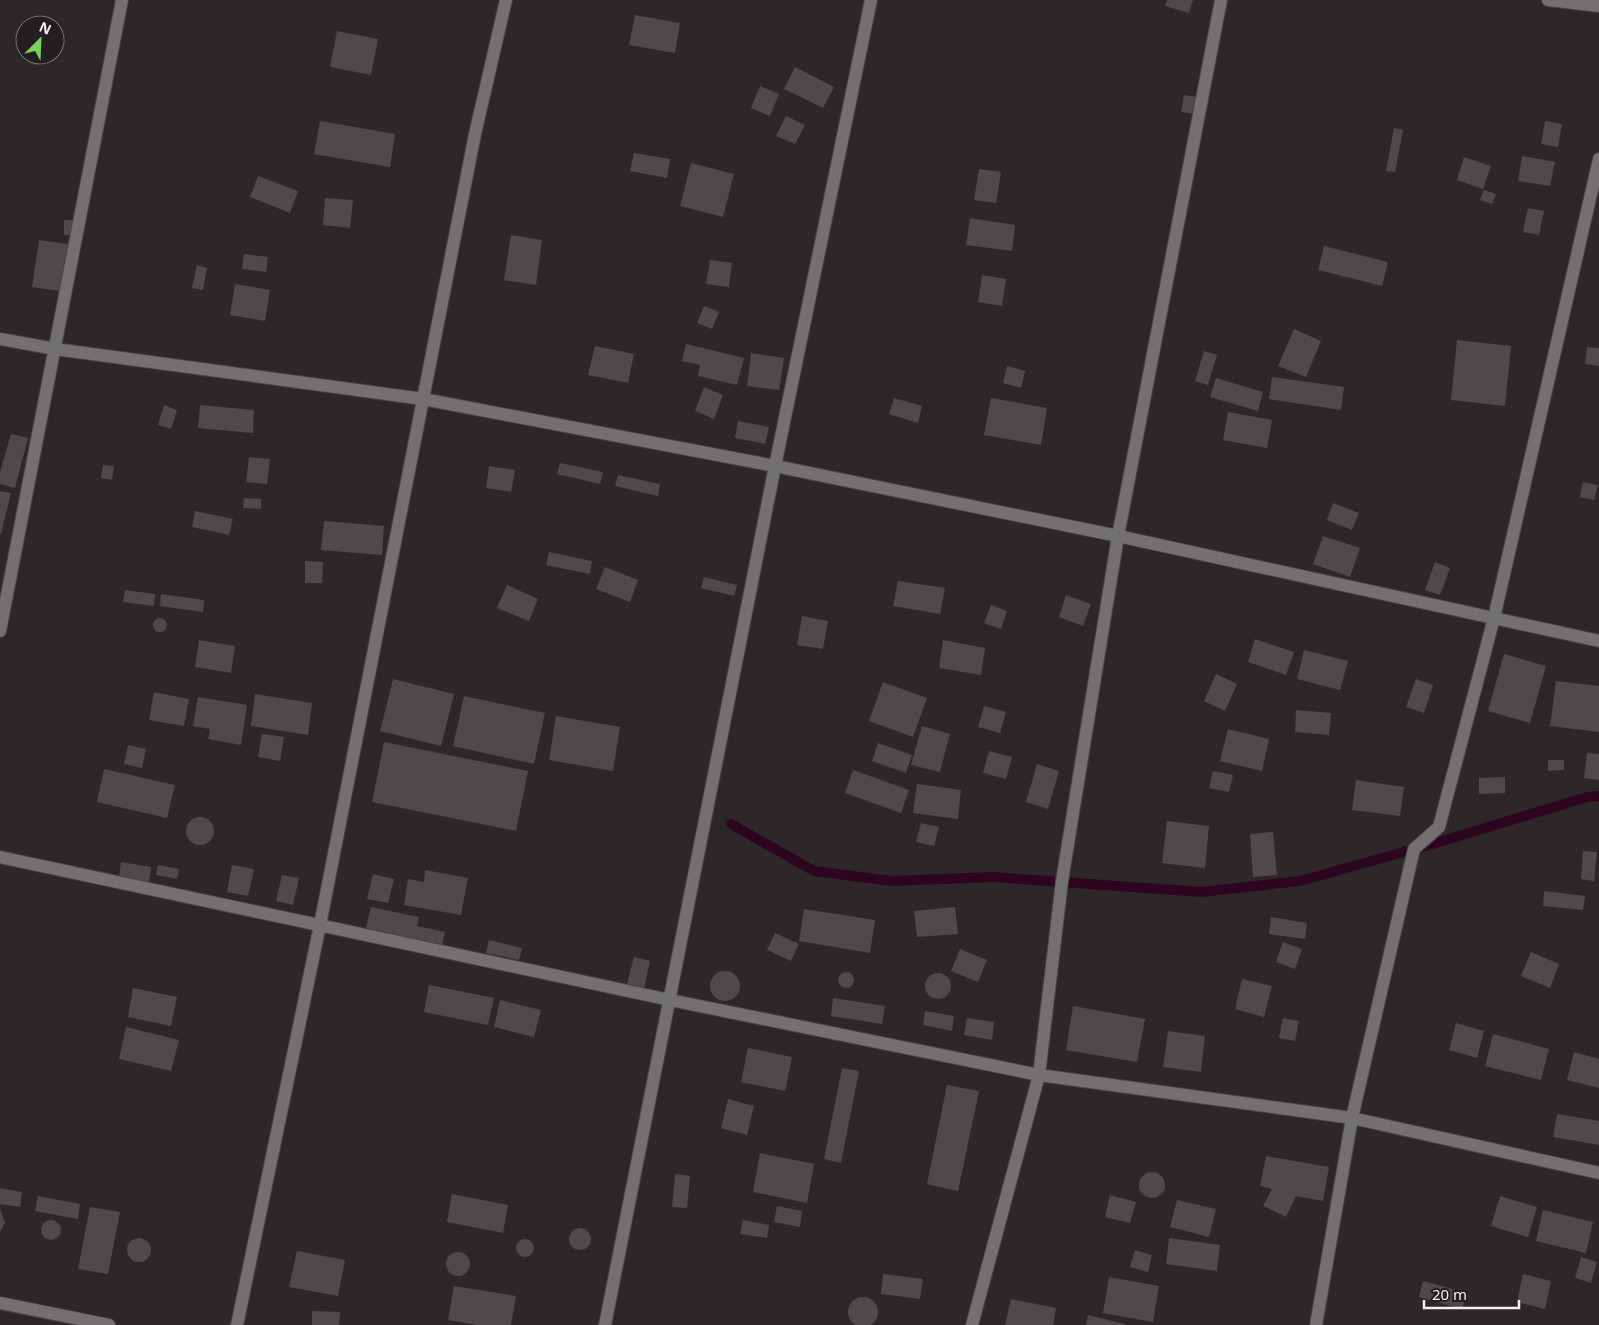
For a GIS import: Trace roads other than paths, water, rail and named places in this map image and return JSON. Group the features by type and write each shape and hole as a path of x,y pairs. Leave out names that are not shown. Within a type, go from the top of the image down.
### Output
{"street":[{"path":"0,632 122,0"},
{"path":"237,1325 320,925 475,134 506,0"},
{"path":"605,1325 775,466 871,0"},
{"path":"972,1325 1039,1075 1062,880 1118,536 1221,0"},
{"path":"1548,0 1599,6"},
{"path":"1316,1325 1352,1118 1414,849 1439,827 1494,618 1599,159"},
{"path":"0,339 55,349 424,399 775,466 1118,536 1599,640"},
{"path":"0,856 670,1000 1039,1075 1352,1118 1599,1173"},
{"path":"0,1302 109,1325"}],"waterway":[{"path":"731,824 814,871 892,881 993,877 1201,892 1300,881 1436,843 1587,797 1599,796"}]}
